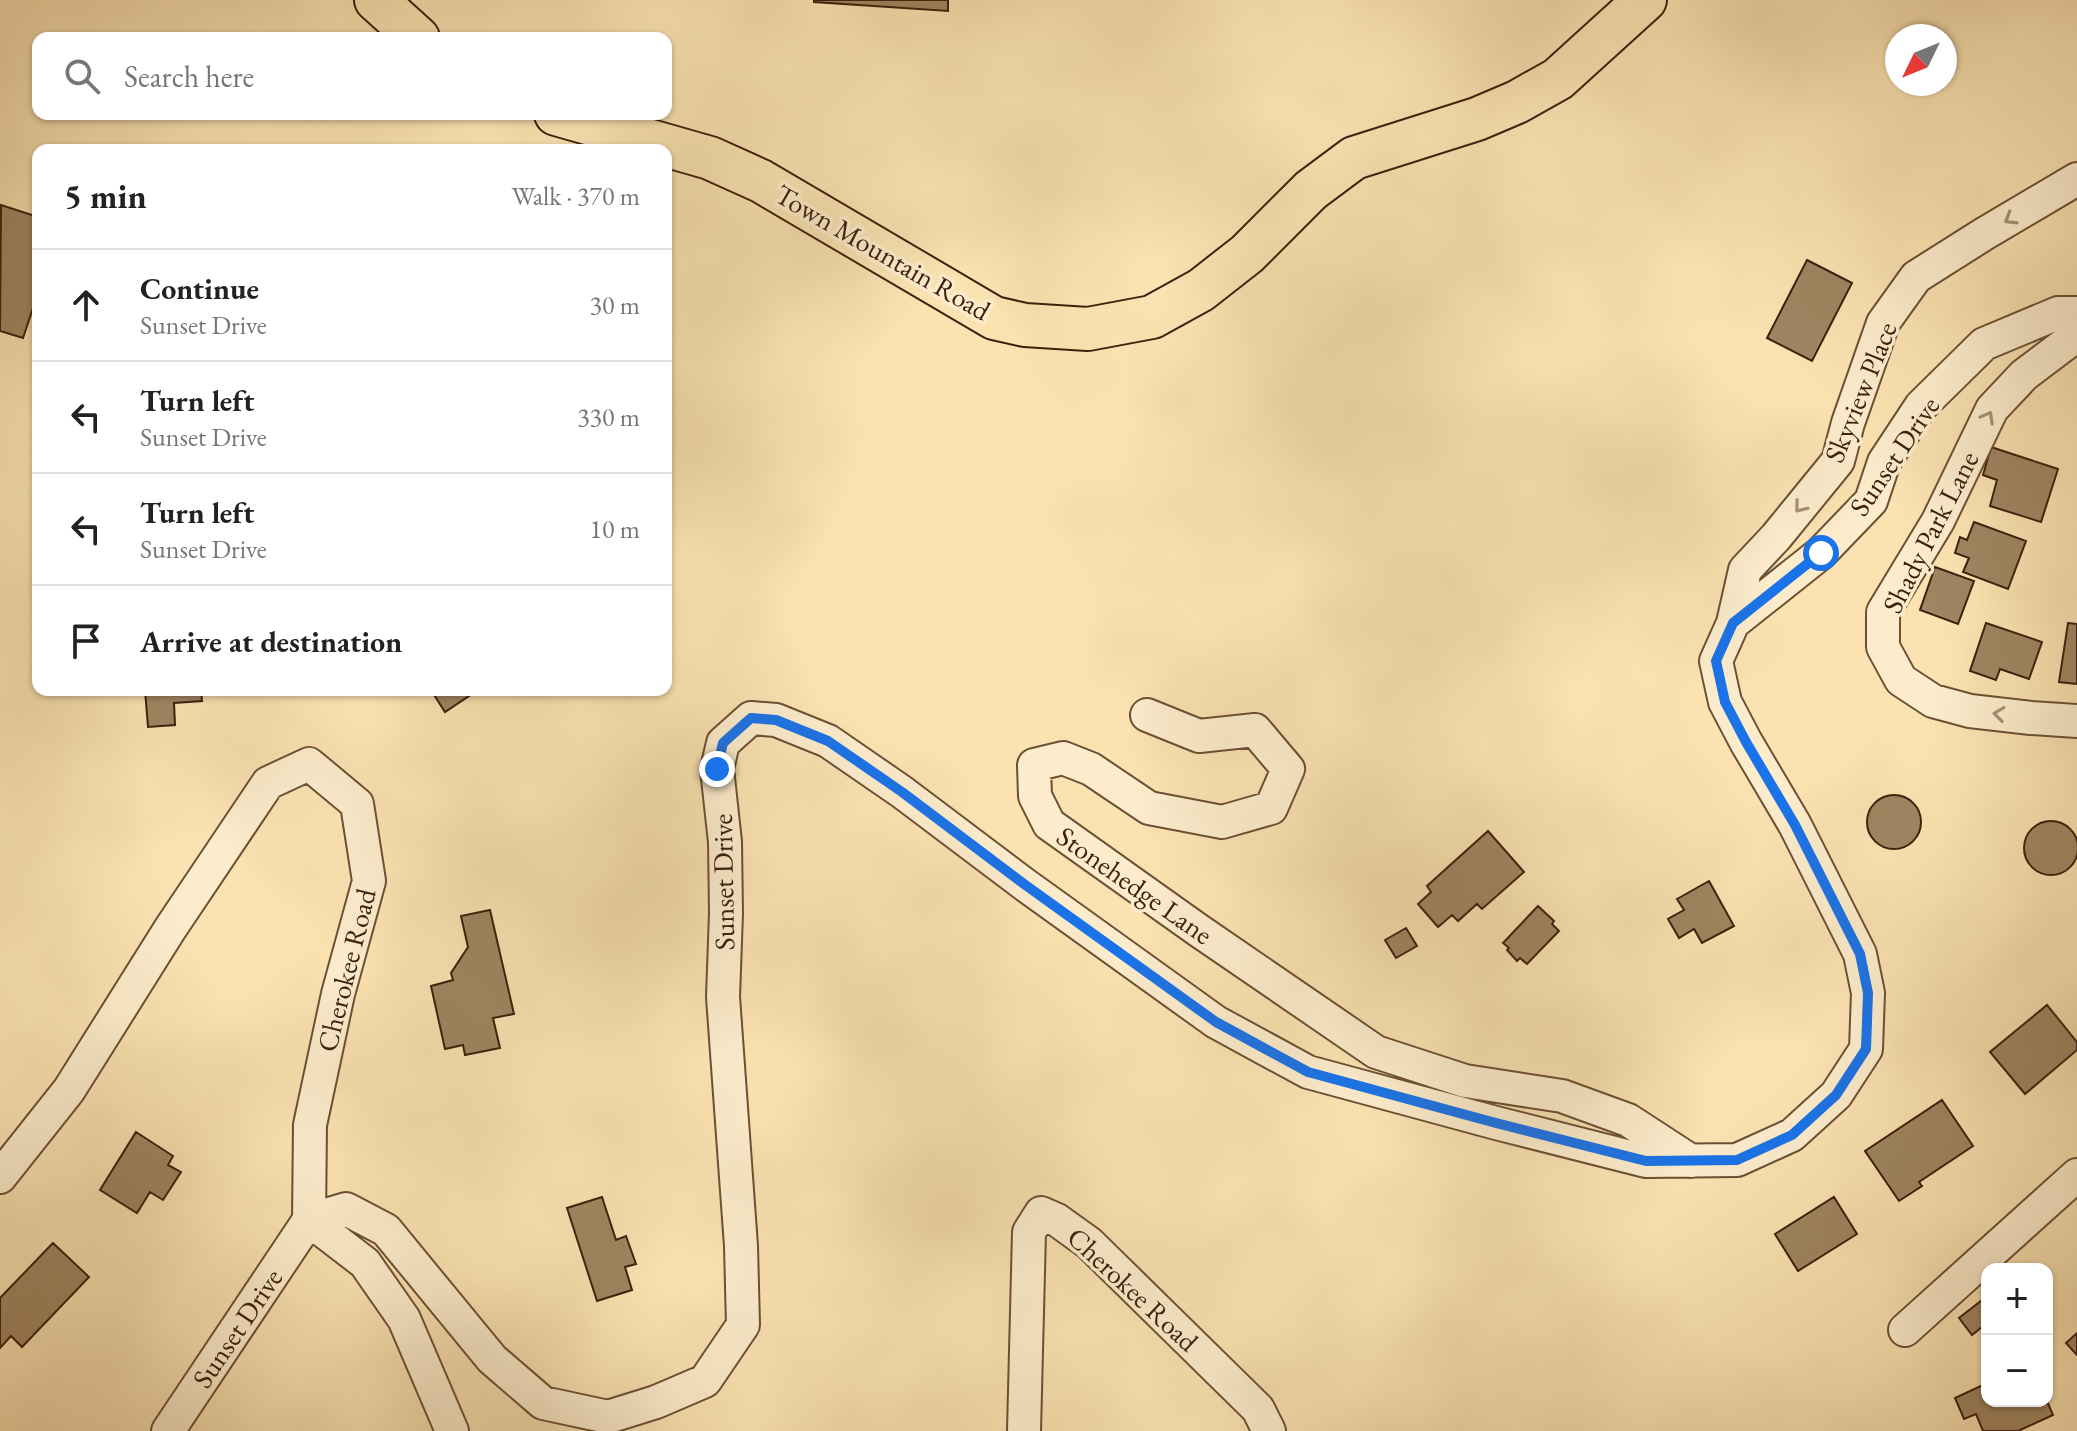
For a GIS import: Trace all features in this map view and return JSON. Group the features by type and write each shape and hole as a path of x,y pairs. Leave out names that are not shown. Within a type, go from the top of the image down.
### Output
{"main road":[{"path":"376,0 411,32"},
{"name":"Town Mountain Road","path":"672,147 710,158 761,181 994,318 1025,325 1088,329 1152,317 1201,290 1247,254 1311,190 1354,158 1477,119 1517,102 1558,79 1645,0"},
{"name":"Town Mountain Road","path":"577,120 661,144"}],"street":[{"name":"Skyview Place","path":"1733,623 1745,570 1838,461 1883,323 1916,277 2077,179"},
{"name":"Sunset Drive","path":"168,1431 309,1220 346,1209 386,1230 492,1359 543,1403 608,1417 656,1402 705,1381 743,1325 741,1246 723,997 725,842 717,769 723,743 751,718 776,720 828,741 1216,1022 1308,1072 1646,1161 1737,1160 1792,1135 1836,1095 1866,1049 1868,993 1860,954 1795,825 1725,702 1716,661 1733,623 1821,553 1871,501 1884,462 1921,406 1984,344 2058,313 2077,313"},
{"name":"Shady Park Lane","path":"2077,335 2024,375 1992,409 1938,521 1883,612 1883,647 1901,680 1933,701 1970,711 2077,721"},
{"name":"Stonehedge Lane","path":"1147,715 1199,736 1255,730 1288,769 1271,808 1222,822 1149,808 1091,769 1063,758 1034,765 1035,796 1049,824 1376,1052 1465,1081 1562,1096 1628,1120 1691,1161"},
{"name":"Cherokee Road","path":"0,1177 69,1090 170,929 268,783 309,764 357,804 369,881 338,994 310,1125 309,1220"},
{"path":"1905,1330 2077,1175"},
{"name":"Cherokee Road","path":"1024,1431 1029,1232 1041,1213 1057,1220 1089,1243 1261,1424"},
{"path":"309,1220 365,1263 404,1319 452,1431"}],"building":[{"path":"948,0 948,11 814,2"},
{"path":"1,205 32,215 32,311 23,338 0,331"},
{"path":"1807,260 1852,283 1812,361 1767,338"},
{"path":"1991,447 2058,469 2041,522 1990,506 1997,480 1983,475"},
{"path":"1974,522 2026,541 2008,589 1963,572 1969,558 1955,553 1960,537 1967,540"},
{"path":"1935,567 1974,581 1958,624 1920,610"},
{"path":"1986,623 2042,642 2029,679 2000,669 1996,680 1970,671"},
{"path":"2068,623 2077,624 2077,684 2059,682"},
{"path":"145,696 202,696 202,701 174,703 175,725 148,727"},
{"path":"435,696 469,696 445,712"},
{"path":"1894,795 1913,803 1921,822 1913,841 1894,849 1875,841 1867,822 1875,803"},
{"path":"2051,821 2070,829 2078,848 2070,867 2051,875 2032,867 2024,848 2032,829"},
{"path":"1488,831 1524,872 1482,909 1477,904 1458,921 1452,915 1438,927 1418,904 1431,892 1427,886"},
{"path":"1709,881 1734,926 1702,943 1694,929 1679,938 1668,919 1684,910 1677,899"},
{"path":"1538,906 1554,921 1552,924 1559,931 1527,964 1520,958 1517,961 1503,943"},
{"path":"490,910 514,1014 493,1018 500,1048 465,1055 463,1045 445,1049 431,986 453,980 451,973 468,947 461,916"},
{"path":"1406,928 1417,946 1396,958 1385,940"},
{"path":"2047,1005 2077,1042 2077,1050 2025,1094 1990,1052"},
{"path":"1942,1100 1973,1146 1919,1182 1922,1186 1899,1201 1865,1151"},
{"path":"136,1132 173,1156 168,1165 181,1172 163,1200 150,1192 137,1213 100,1190"},
{"path":"602,1197 616,1240 626,1236 636,1264 625,1267 632,1290 597,1301 567,1208"},
{"path":"1834,1197 1857,1234 1798,1271 1775,1234"},
{"path":"53,1243 89,1277 22,1347 11,1336 0,1348 0,1298"},
{"path":"1981,1301 1981,1328 1972,1335 1959,1318"},
{"path":"2077,1333 2077,1355 2066,1343"},
{"path":"1981,1386 1981,1407 2050,1407 2053,1415 2018,1431 1983,1431 1976,1414 1964,1419 1955,1398"}],"route":[{"path":"717,769 723,743 751,718 776,720 828,741 1216,1022 1308,1072 1646,1161 1737,1160 1792,1135 1836,1095 1866,1049 1868,993 1860,954 1795,825 1725,702 1716,661 1733,623 1821,553"}]}
